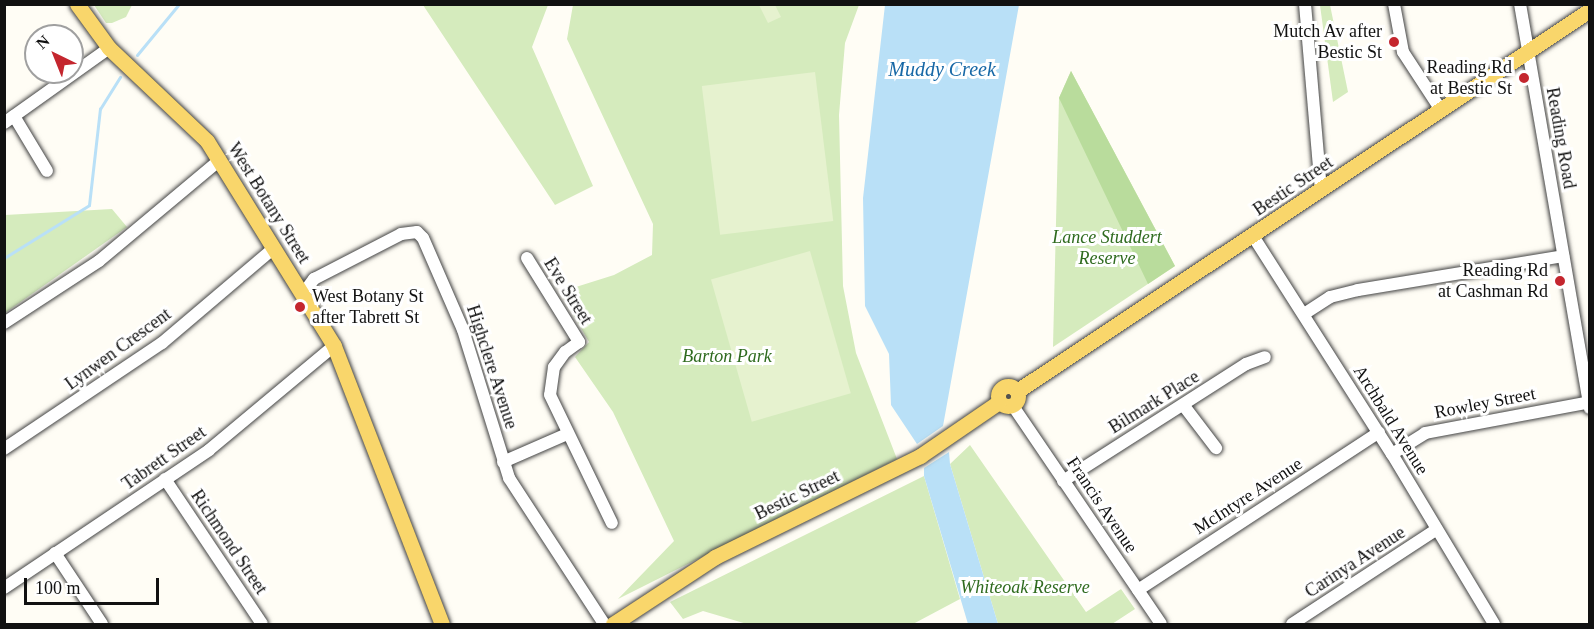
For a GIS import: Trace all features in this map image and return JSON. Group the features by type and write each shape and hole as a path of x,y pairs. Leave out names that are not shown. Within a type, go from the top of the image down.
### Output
{"main road":[{"name":"West Botany Street","path":"76,4 109,48 195,127 220,160 334,346 442,624"},
{"name":"Bestic Street","path":"613,624 715,557 920,456 946,440 1590,10"}],"street":[{"path":"1305,4 1321,190"},
{"path":"1394,4 1403,52 1441,110"},
{"name":"Reading Road","path":"1520,4 1589,404"},
{"path":"47,171 9,119 109,48"},
{"path":"4,323 99,261 220,160"},
{"name":"Highclere Avenue","path":"303,294 314,279 410,231 423,238 441,273 463,330 509,478 604,624"},
{"name":"Archbald Avenue","path":"1253,236 1392,454 1494,624"},
{"name":"Lynwen Crescent","path":"4,449 162,343 274,248"},
{"path":"1304,314 1330,297 1358,290 1563,256"},
{"name":"Eve Street","path":"527,258 579,342 565,352 554,367 550,395 567,434"},
{"name":"Tabrett Street","path":"4,588 226,436 334,346"},
{"name":"Bilmark Place","path":"1064,481 1184,406 1246,364 1265,357"},
{"name":"Francis Avenue","path":"1009,400 1161,624"},
{"name":"Rowley Street","path":"1392,454 1425,433 1589,404"},
{"path":"1184,406 1216,448"},
{"name":"McIntyre Avenue","path":"1138,590 1378,432"},
{"path":"503,462 567,434 584,461 612,523"},
{"name":"Richmond Street","path":"165,479 262,624"},
{"name":"Carinya Avenue","path":"1293,624 1437,529"},
{"path":"55,553 102,624"}],"green space":[{"path":"94,5 132,5 126,17 106,23"},
{"path":"423,5 548,5 532,47 593,186 555,205"},
{"name":"Barton Park","path":"573,5 859,5 845,43 839,115 843,286 856,353 897,459 618,599 674,541 613,412 575,357 589,342 560,292 614,275 652,255 653,224 567,39"},
{"path":"759,5 775,5 781,17 768,23"},
{"path":"1320,5 1330,5 1348,92 1333,102"},
{"name":"Lance Studdert Reserve","path":"1071,71 1175,266 1053,347 1059,98"},
{"path":"1071,71 1175,266 1148,284 1059,98"},
{"path":"815,72 833,221 720,235 702,86"},
{"path":"112,209 127,227 5,313 5,215"},
{"path":"810,251 851,393 752,422 711,279"},
{"name":"Whiteoak Reserve","path":"970,445 1086,612 1121,589 1135,609 1112,624 998,624 950,464"},
{"path":"924,476 960,599 913,624 747,624 703,611 683,619 670,602"}],"water":[{"name":"Muddy Creek","path":"885,5 1019,5 943,426 917,444 891,405 889,354 865,306 863,198"},
{"path":"949,452 950,464 998,624 968,624 924,476 924,468"}],"waterway":[{"path":"137,55 179,4"},
{"path":"4,258 89,205 100,109 120,77"}],"place":[{"name":"Mutch Av after Bestic St","path":"1394,42"},
{"name":"Reading Rd at Bestic St","path":"1524,78"},
{"name":"Reading Rd at Cashman Rd","path":"1560,281"},
{"name":"West Botany St after Tabrett St","path":"300,307"}]}
